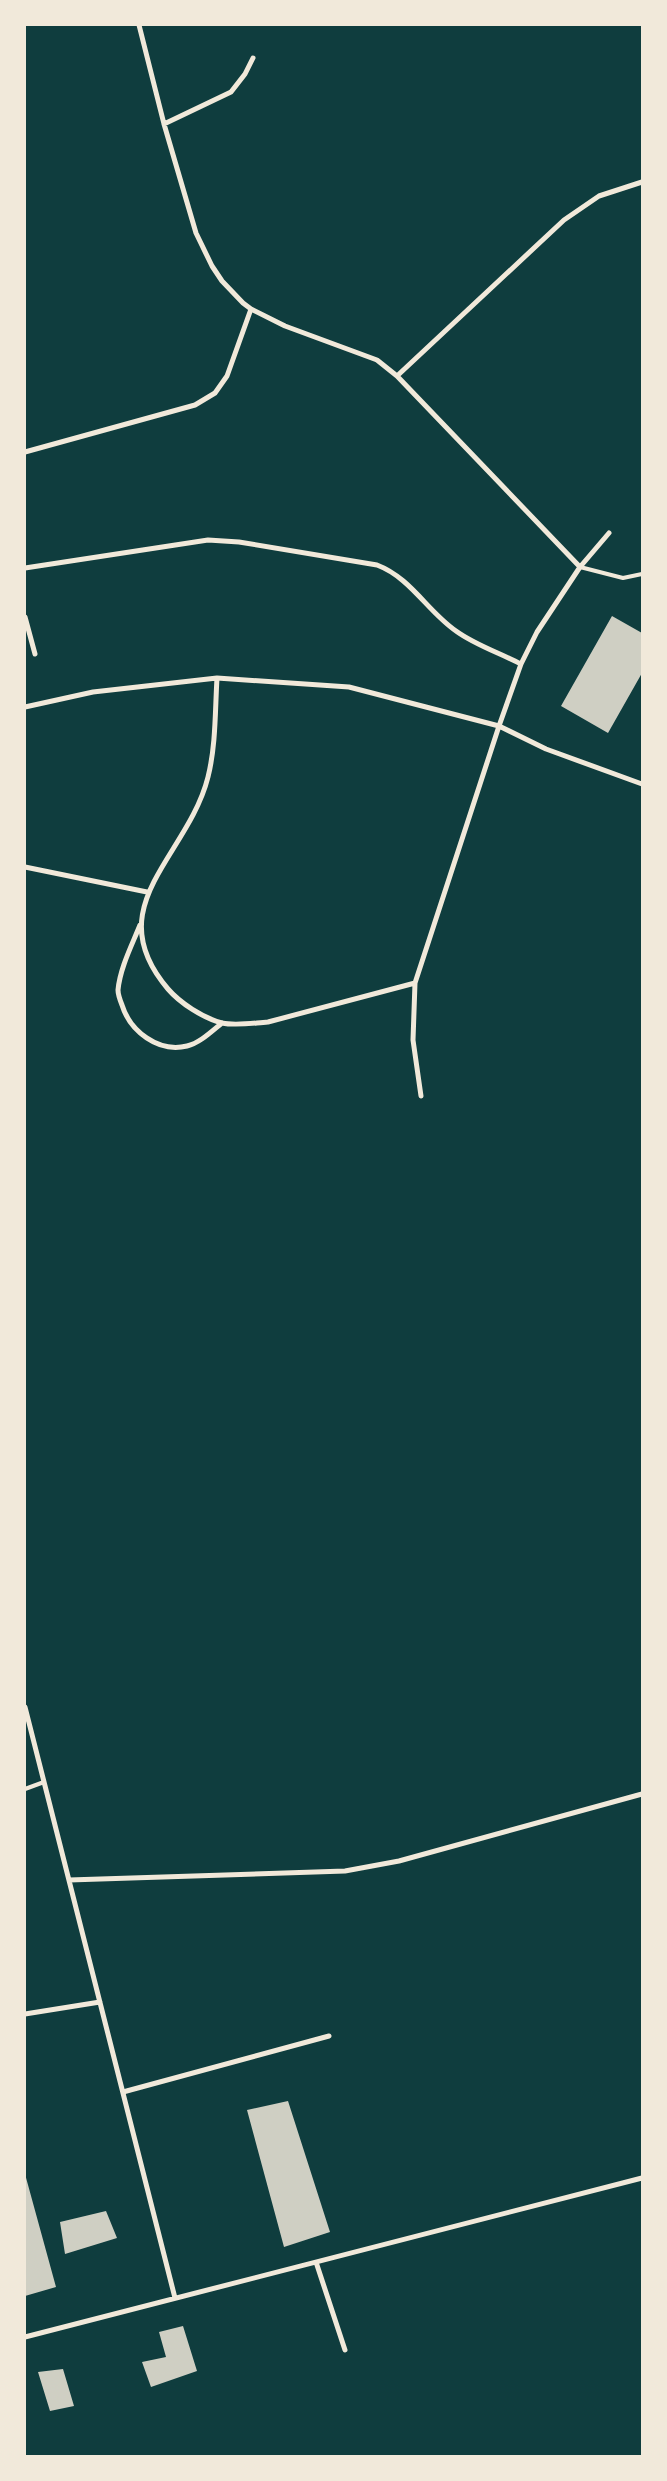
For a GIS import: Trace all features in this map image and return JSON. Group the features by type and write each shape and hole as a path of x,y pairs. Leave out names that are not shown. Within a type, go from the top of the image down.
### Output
{"street":[{"path":"139,25 164,124 196,233 212,266 234,295 251,309 285,326 377,360 397,376 580,567"},
{"path":"164,124 231,92 245,74 253,58"},
{"path":"397,376 564,220 599,196 642,182"},
{"path":"25,452 194,405 215,393 227,376 251,309"},
{"path":"421,1096 413,1040 415,983 499,726 521,664 547,615 580,567 609,533"},
{"path":"25,568 208,540 239,542 377,565 393,571 406,581 437,617 457,633 521,664"},
{"path":"25,617 35,654"},
{"path":"217,678 214,737 208,777 195,813 148,892 140,923 124,965 118,992 126,1019 142,1035 158,1044 172,1047 188,1046 202,1039 222,1023"},
{"path":"25,707 93,692 217,678 349,687 499,726 546,749 642,784"},
{"path":"25,867 148,892"},
{"path":"140,923 143,947 153,971 173,995 201,1014 222,1023 268,1022 415,983"},
{"path":"25,1707 175,2298"},
{"path":"69,1880 345,1872 399,1861 642,1794"},
{"path":"25,2014 100,2002"},
{"path":"123,2092 329,2036"},
{"path":"25,2337 642,2178"},
{"path":"316,2262 345,2350"}],"lane":[{"path":"580,567 623,578 642,574"},
{"path":"25,1789 44,1782"}],"building":[{"path":"612,616 642,633 642,673 608,733 561,706"},
{"path":"288,2101 330,2232 284,2247 247,2110"},
{"path":"25,2174 56,2287 25,2296"},
{"path":"106,2211 117,2238 65,2254 60,2222"},
{"path":"183,2326 197,2371 151,2387 142,2362 166,2357 159,2332"},
{"path":"63,2369 74,2406 50,2411 38,2372"}]}
